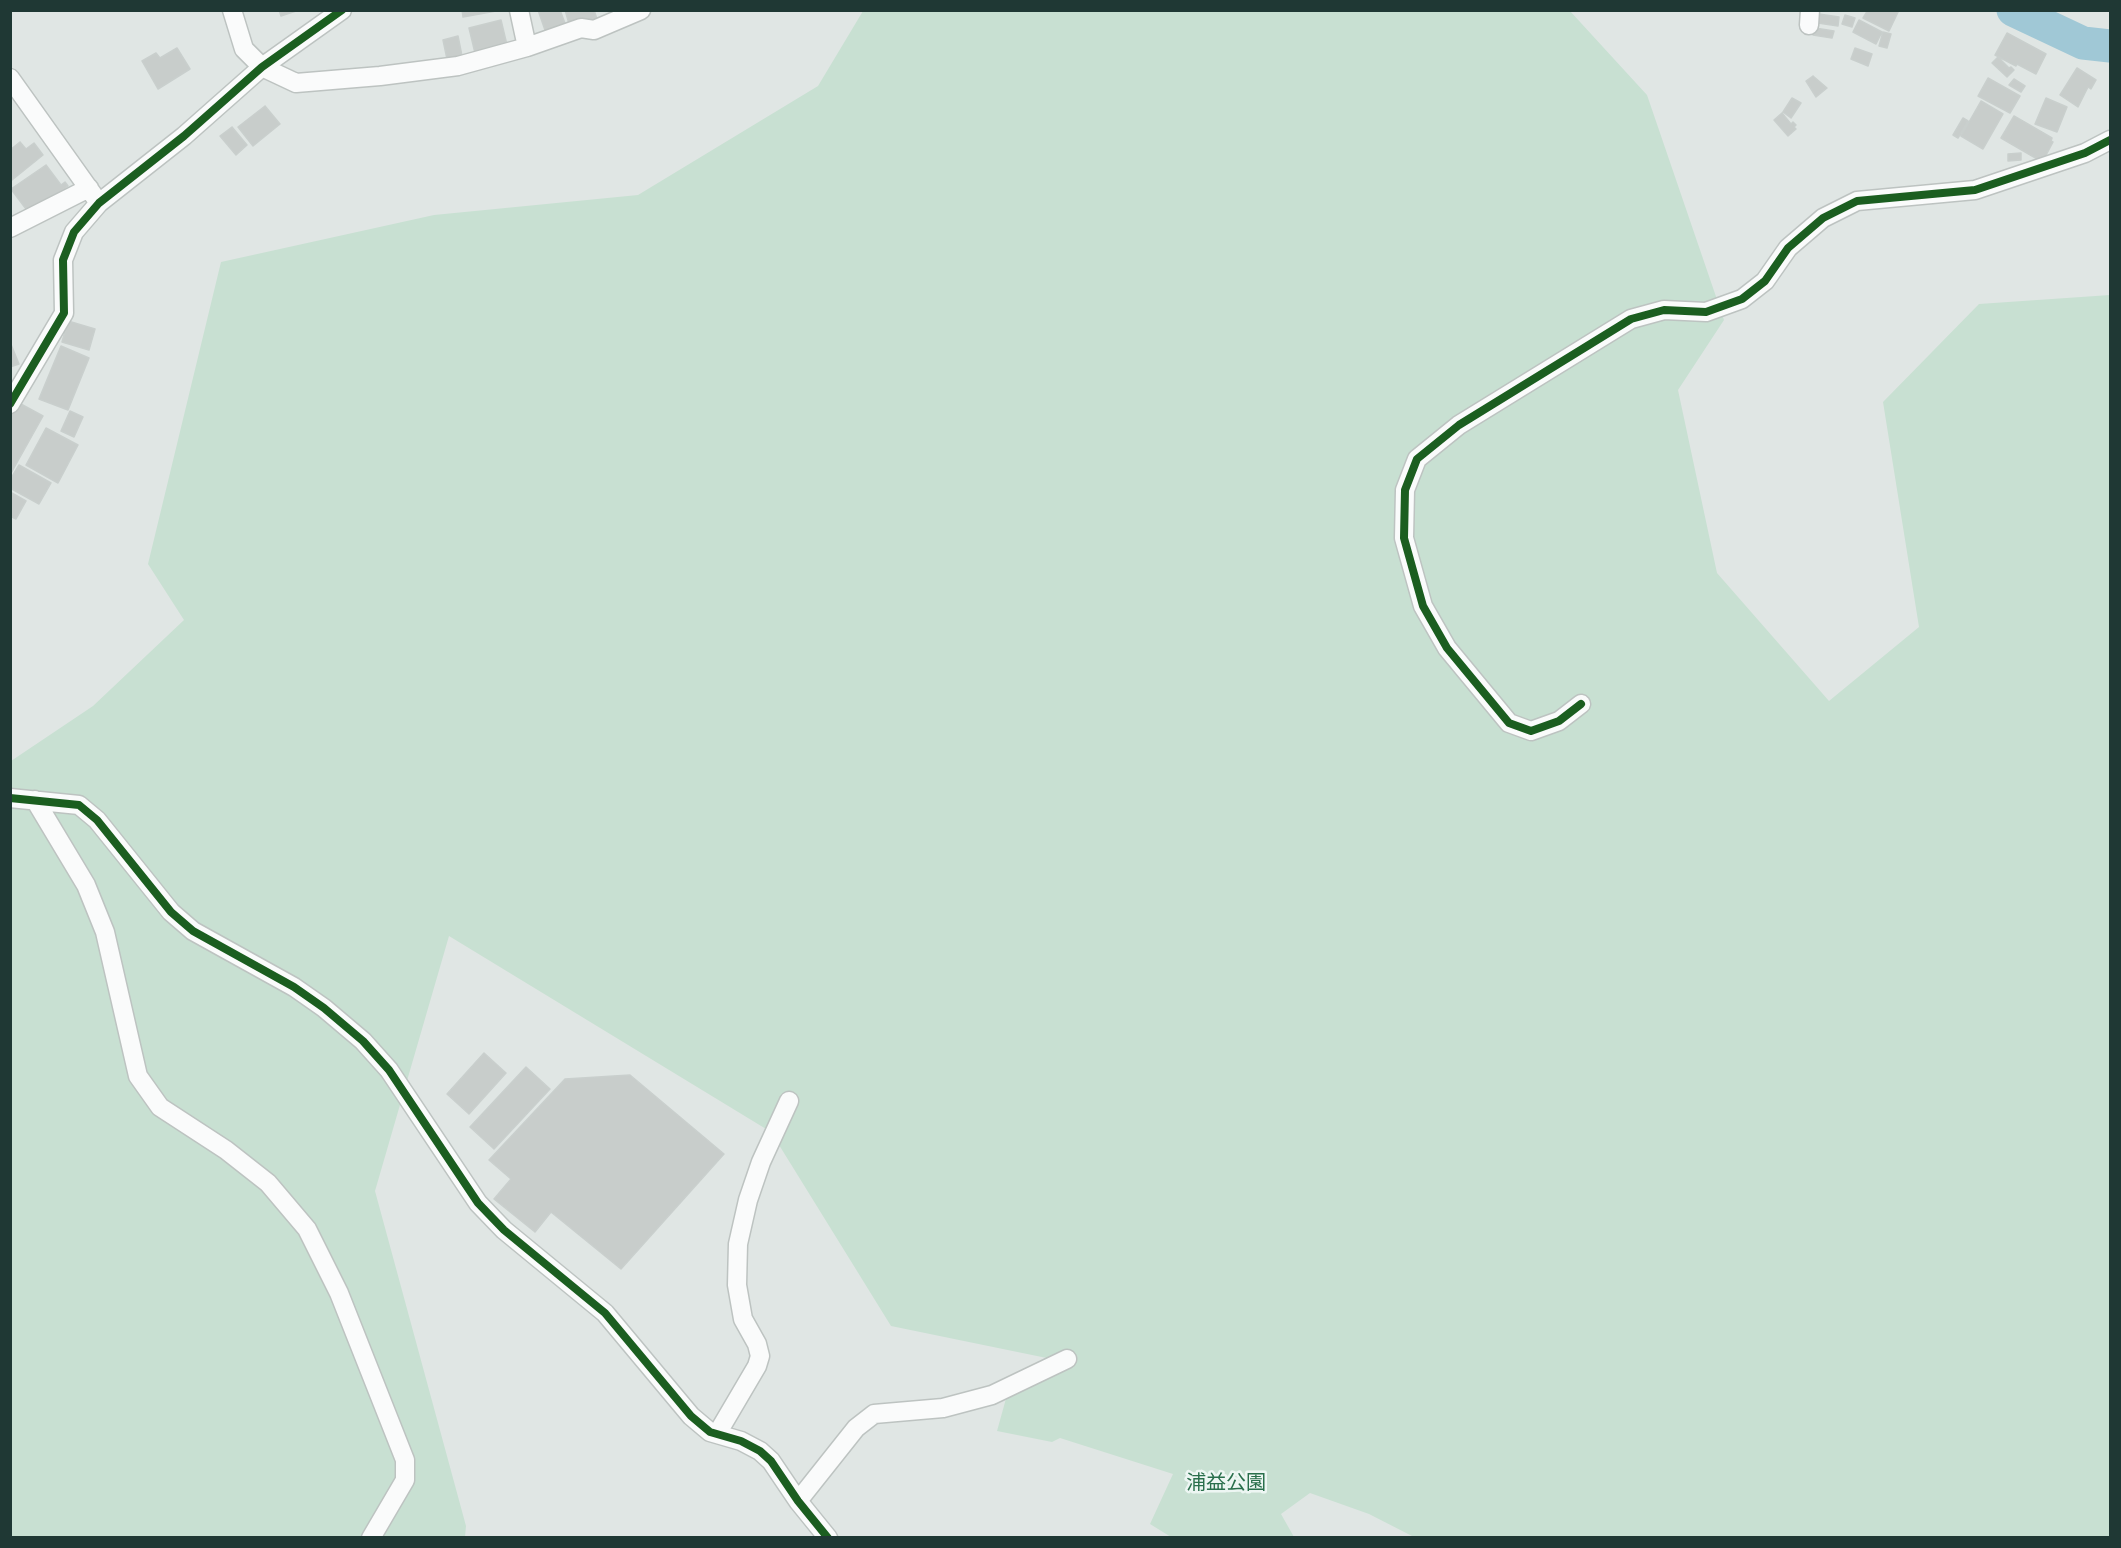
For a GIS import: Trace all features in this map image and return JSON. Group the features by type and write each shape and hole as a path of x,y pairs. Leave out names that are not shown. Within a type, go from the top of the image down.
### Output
{"street":[{"path":"232,10 244,49 262,67 296,83 380,76 458,66 527,47 581,28 594,30 608,17 641,10"},
{"path":"10,228 94,196 184,135 262,67 342,10"},
{"path":"519,10 527,47"},
{"path":"10,78 94,196"},
{"path":"1581,704 1559,721 1531,732 1509,723 1447,648 1424,606 1404,538 1405,490 1417,459 1460,425 1631,319 1664,310 1706,312 1742,299 1765,281 1788,248 1822,218 1857,201 1976,190 2085,153 2110,140"},
{"path":"10,404 64,314 63,260 74,232 94,196"},
{"path":"10,798 79,805 97,820 171,912 193,931 294,987 324,1008 363,1041 389,1070 478,1203 504,1230 605,1313 691,1416 710,1432 741,1441 760,1451 771,1461 798,1501 828,1538"},
{"path":"34,800 86,885 105,932 138,1076 160,1107 226,1150 268,1183 307,1229 339,1293 405,1460 405,1480 371,1538"},
{"path":"717,1434 757,1366 760,1356 757,1344 743,1319 737,1285 738,1244 748,1200 761,1162 789,1101"},
{"path":"798,1501 855,1428 874,1414 943,1408 992,1395 1067,1359"}],"green space":[{"name":"浦益公園","path":"863,11 1570,11 1647,95 1724,320 1678,390 1717,573 1829,701 1919,627 1883,402 1979,304 2110,295 2110,1537 1414,1537 1369,1514 1310,1493 1281,1514 1294,1537 1171,1537 1150,1524 1173,1474 1060,1438 1052,1442 997,1431 1007,1395 1071,1363 891,1326 771,1132 449,936 375,1191 466,1526 465,1537 11,1538 11,761 93,706 184,620 148,564 221,262 434,215 638,195 818,86"}],"building":[{"path":"279,10 299,10 281,16"},
{"path":"462,10 496,10 496,11 463,17"},
{"path":"538,10 560,10 566,26 546,33"},
{"path":"565,10 594,10 597,19 570,27"},
{"path":"1868,10 1899,10 1889,31 1863,18"},
{"path":"1819,14 1839,17 1838,26 1818,23"},
{"path":"1845,15 1855,18 1852,27 1842,24"},
{"path":"501,20 507,45 475,53 469,28"},
{"path":"1859,20 1882,32 1876,44 1853,32"},
{"path":"1815,28 1834,31 1832,38 1813,35"},
{"path":"1883,32 1891,34 1887,48 1879,46"},
{"path":"2007,33 2046,54 2036,74 1995,55"},
{"path":"458,36 462,56 447,59 443,40"},
{"path":"177,48 190,69 158,89 142,61 156,53 160,58"},
{"path":"1855,48 1872,54 1868,66 1851,59"},
{"path":"1998,57 2014,70 2007,77 1992,63"},
{"path":"2077,68 2096,80 2091,89 2088,87 2078,107 2060,95"},
{"path":"1813,76 1827,88 1816,97 1806,81"},
{"path":"1988,78 2020,96 2010,113 1978,96"},
{"path":"2014,79 2025,86 2021,92 2009,85"},
{"path":"1792,98 1801,103 1791,118 1783,112"},
{"path":"2046,98 2067,107 2057,132 2035,124"},
{"path":"1981,101 2003,114 1983,149 1961,136"},
{"path":"265,106 280,124 253,146 238,127"},
{"path":"1782,113 1791,124 1793,122 1796,125 1794,127 1796,129 1788,136 1774,120"},
{"path":"2014,116 2052,138 2053,142 2044,159 2041,157 2039,160 2001,138"},
{"path":"1963,118 1968,121 1958,138 1953,135"},
{"path":"232,127 247,145 236,155 220,136"},
{"path":"20,142 26,149 34,143 43,155 12,180 10,150"},
{"path":"2021,153 2021,160 2008,161 2008,154"},
{"path":"46,165 61,185 65,182 68,186 29,213 11,189"},
{"path":"68,321 95,329 89,350 62,342"},
{"path":"10,342 19,364 10,367"},
{"path":"61,346 89,358 68,410 39,399"},
{"path":"19,403 43,416 10,475 10,418"},
{"path":"70,411 83,417 74,437 61,431"},
{"path":"46,428 78,445 58,483 26,465"},
{"path":"19,465 51,483 39,504 10,488 10,480"},
{"path":"10,492 26,501 16,519 10,516"},
{"path":"484,1053 506,1073 469,1114 447,1094"},
{"path":"526,1067 550,1089 494,1149 470,1127"},
{"path":"630,1075 724,1154 621,1269 551,1212 535,1232 494,1199 511,1179 489,1160 565,1079"}],"waterway":[{"path":"2013,10 2083,43 2110,46"}],"cycle path":[{"path":"10,404 64,313 63,260 74,232 99,203 184,136 262,67 342,10"},
{"path":"1581,704 1559,721 1531,731 1509,723 1447,648 1423,606 1404,538 1405,490 1417,459 1459,425 1631,319 1664,310 1706,312 1742,299 1765,281 1788,248 1823,218 1857,201 1975,190 2085,153 2110,140"},
{"path":"10,798 79,805 97,820 171,912 193,931 294,987 324,1008 363,1041 389,1070 478,1203 504,1230 605,1313 691,1416 710,1432 741,1441 760,1451 771,1461 798,1501 828,1538"}]}
